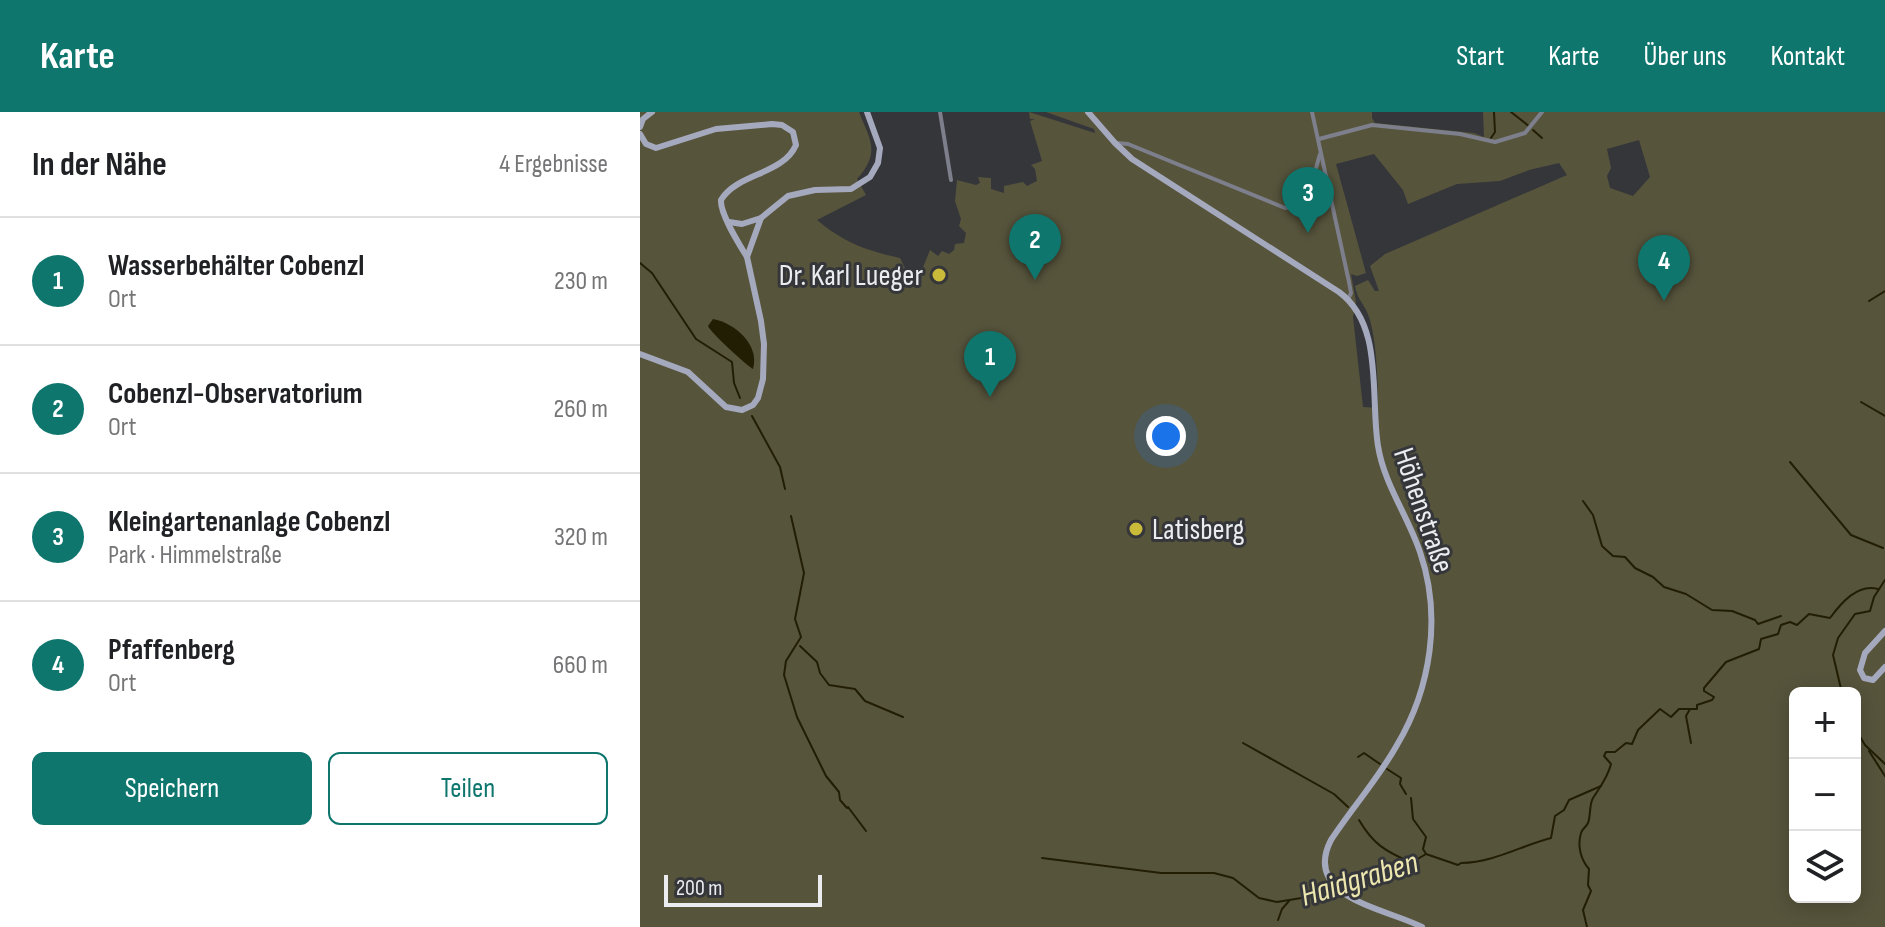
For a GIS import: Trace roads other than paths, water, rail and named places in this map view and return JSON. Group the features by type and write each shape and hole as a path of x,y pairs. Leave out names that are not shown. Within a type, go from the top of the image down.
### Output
{"street":[{"path":"640,127 643,119 652,112"},
{"path":"729,222 742,224 761,218 788,196 815,190 846,190 870,177 878,163 880,148 867,112"},
{"path":"940,112 951,180"},
{"name":"Höhenstraße","path":"1088,112 1115,143 1139,164 1348,299 1367,329 1378,448 1387,480 1423,563 1429,589 1431,632 1427,666 1417,704 1396,747 1329,844 1325,863 1329,879 1338,891 1422,927"},
{"path":"1312,112 1349,282 1351,293 1348,299"},
{"path":"1319,139 1372,125 1460,134 1495,142 1529,131 1542,112"},
{"path":"640,134 646,144 656,148 716,129 772,124 789,128 796,141 788,157 730,189 722,198 721,210 747,257 761,321 764,344 762,387 753,405 742,410 726,407 688,372 640,354"},
{"path":"1115,143 1128,144 1285,208 1298,205 1311,186 1320,149"},
{"path":"1311,186 1329,186"},
{"path":"747,257 761,218"},
{"path":"1885,631 1865,653 1860,670 1864,678 1873,680 1885,667"}],"waterway":[{"path":"1491,138 1495,132 1494,112"},
{"path":"1511,112 1530,127"},
{"path":"1533,130 1542,138"},
{"path":"640,263 652,273 696,339 732,362 734,383 740,398"},
{"path":"1869,301 1885,291"},
{"path":"1861,402 1885,416"},
{"path":"752,416 780,467 785,489"},
{"path":"1790,462 1851,535 1883,548"},
{"path":"1583,501 1593,515 1602,546 1613,556 1625,557 1635,568 1664,587 1686,594 1712,610 1732,611 1758,624 1781,616"},
{"path":"791,516 804,573 795,619 801,637 786,661 784,675 797,717 826,776 847,808"},
{"path":"1841,687 1833,655 1838,638 1855,614 1870,611 1874,597 1885,580"},
{"path":"1587,927 1583,910 1591,891 1588,885 1589,869 1579,843 1588,823 1592,801 1610,769 1611,764 1604,756 1606,752 1615,752 1626,743 1632,744 1638,730 1660,709 1671,717 1679,709 1697,709 1697,705 1712,700 1714,697 1704,688 1726,662 1759,649 1761,639 1778,634 1781,625 1790,622 1797,625 1809,614 1830,618 1857,592 1878,589"},
{"path":"800,646 817,662 820,673 829,685 855,689 865,701 903,717"},
{"path":"1690,709 1686,716 1691,743"},
{"path":"1861,738 1885,764"},
{"path":"1243,743 1334,794 1348,807"},
{"path":"1869,751 1885,776"},
{"path":"1358,757 1364,753 1380,764"},
{"path":"1387,769 1401,778 1400,784 1406,794"},
{"name":"Haidgraben","path":"1042,858 1161,873 1214,873 1233,878 1259,898 1277,902 1332,893 1349,881 1411,863 1426,854 1458,865 1496,857 1551,838 1555,816 1564,810 1569,800 1601,786"},
{"path":"1411,798 1413,819 1426,837 1423,849 1426,854"},
{"path":"848,807 866,831"},
{"path":"1359,820 1380,846 1410,862"},
{"path":"1278,920 1289,901"}],"place":[{"name":"Kleingartenanlage Cobenzl","path":"1308,233"},
{"name":"Dr. Karl Lueger","path":"939,275"},
{"name":"Cobenzl-Observatorium","path":"1035,280"},
{"name":"Pfaffenberg","path":"1664,301"},
{"name":"Wasserbehälter Cobenzl","path":"990,397"},
{"name":"Latisberg","path":"1136,529"}]}
